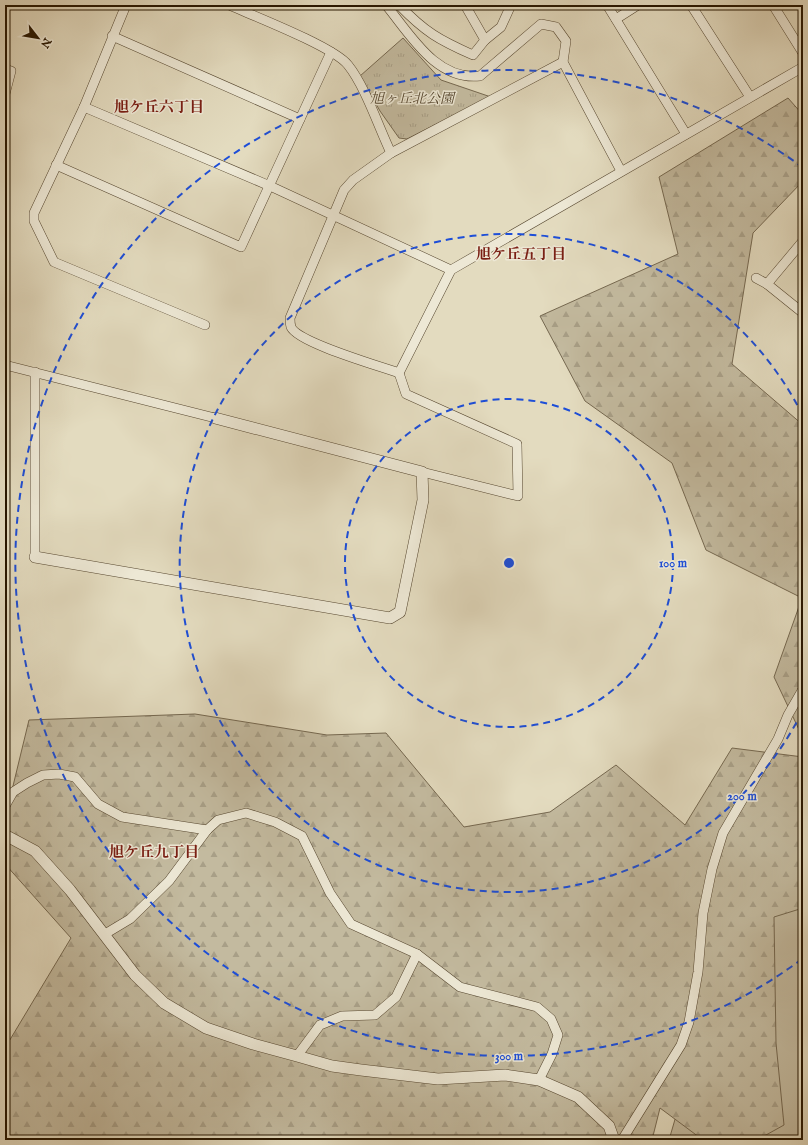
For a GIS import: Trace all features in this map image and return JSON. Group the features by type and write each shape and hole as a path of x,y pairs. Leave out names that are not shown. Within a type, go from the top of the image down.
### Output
{"street":[{"path":"126,5 84,107 34,213 34,221 54,262 205,325"},
{"path":"229,5 331,52 348,64 391,153"},
{"path":"386,5 425,53 440,65 454,73 470,77 480,76 541,24 556,27 566,42 563,62 621,171"},
{"path":"399,5 417,24 440,40 473,55 485,40 501,27 511,5"},
{"path":"465,5 485,40"},
{"path":"608,5 686,134"},
{"path":"616,19 638,5"},
{"path":"691,5 750,97"},
{"path":"773,5 803,53"},
{"path":"112,36 300,119"},
{"path":"56,165 241,247 331,52"},
{"path":"399,373 326,348 303,338 291,328 290,318 332,215 344,190 353,180 391,153 563,62"},
{"path":"5,365 518,496 517,444 406,394 399,373 451,270 803,67"},
{"path":"5,69 11,71 5,94"},
{"path":"84,107 270,186 451,270"},
{"path":"767,284 802,243"},
{"path":"756,278 767,284 803,312"},
{"path":"35,372 35,557 390,618 400,612 423,500 422,472"},
{"path":"622,1140 681,1045 689,1022 698,972 703,913 712,869 723,833 778,739 788,715 803,689"},
{"path":"5,806 13,792 27,783 43,776 59,774 75,778 98,804 122,817 207,830"},
{"path":"104,934 130,919 170,881 207,830 218,820 246,813 275,822 302,836 330,893 351,924 417,954 460,987 538,1007 551,1019 558,1035 552,1054 539,1080"},
{"path":"5,836 34,851 70,890 135,975 164,1003 206,1028 253,1044 354,1069 438,1079 505,1075 539,1080 578,1097 609,1126 614,1140"},
{"path":"297,1056 320,1025 342,1016 375,1014 396,997 417,954"}],"green space":[{"name":"旭ヶ丘北公園","path":"403,38 441,80 491,97 407,139 399,138 380,111 360,76"},
{"path":"788,98 803,115 803,181 753,233 732,364 803,425 803,738 774,677 802,598 706,550 672,463 585,401 540,316 678,254 659,177"},
{"path":"195,714 327,735 386,733 464,827 550,812 616,765 685,825 732,748 803,757 803,908 774,917 776,1043 784,1125 757,1140 703,1140 660,1108 652,1140 5,1140 5,1048 71,938 5,864 5,819 29,720"},
{"path":"772,786 803,787 803,1140 669,1140"}],"district":[{"name":"旭ケ丘六丁目","path":"159,107"},
{"name":"旭ケ丘五丁目","path":"521,254"},
{"name":"旭ケ丘九丁目","path":"154,852"}]}
